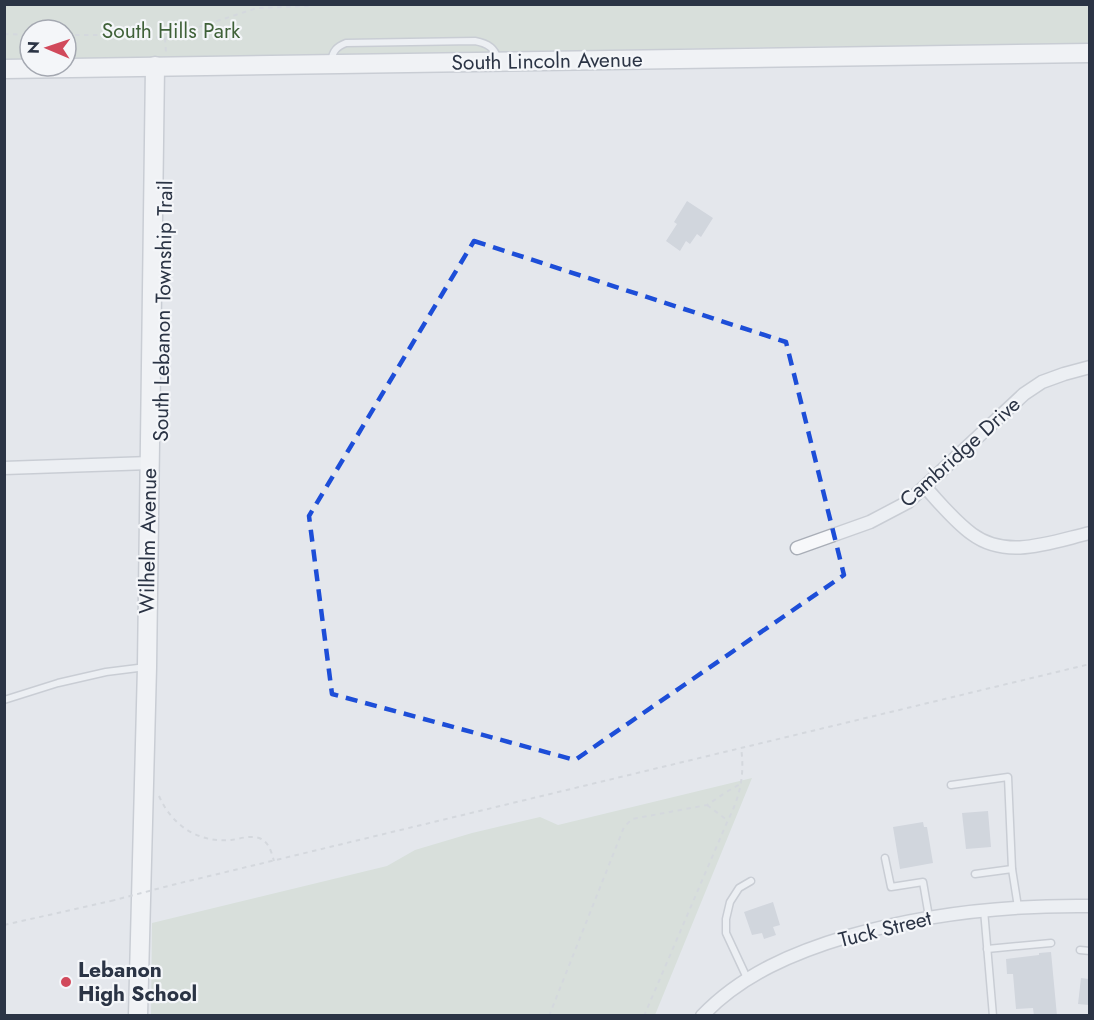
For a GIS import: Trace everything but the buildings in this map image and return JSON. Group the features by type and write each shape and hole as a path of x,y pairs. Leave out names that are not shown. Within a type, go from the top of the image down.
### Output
{"main road":[{"name":"South Lincoln Avenue","path":"4,69 1089,53"},
{"name":"Wilhelm Avenue","path":"138,1016 161,66"}],"street":[{"name":"Cambridge Drive","path":"797,548 889,514 908,502 925,487 1024,394 1042,382 1089,367"},
{"path":"4,468 150,464"},
{"path":"925,487 970,532 993,544 1021,548 1089,533"},
{"name":"Tuck Street","path":"702,1016 720,998 747,978 786,958 867,931 929,917 984,909 1089,906"}],"lane":[{"path":"4,700 58,683 106,672 147,667"},
{"path":"951,786 1008,777 1012,869 1018,907"},
{"path":"885,858 891,887 923,882 929,917"},
{"path":"975,874 1012,869"},
{"path":"747,978 726,933 726,919 730,902 739,888 751,881"},
{"path":"984,909 993,1016"},
{"path":"987,949 1051,943"},
{"path":"1080,950 1089,951"}],"path":[{"path":"78,35 165,38 257,8 308,6 308,4"},
{"path":"161,66 165,38"},
{"path":"4,925 1089,663"},
{"path":"644,1016 736,803 742,783 741,748"},
{"path":"549,1016 624,827 632,819 707,805 742,783"},
{"path":"159,795 171,816 186,830 204,838 221,840 257,837 267,844 274,861"},
{"path":"707,805 728,820"}],"highlighted area":[{"path":"474,241 786,342 844,575 575,760 332,694 309,516"}],"green space":[{"name":"South Hills Park","path":"1089,4 1090,44 777,47 78,60 78,18 18,18 18,60 5,60 4,5"},
{"path":"752,778 655,1015 151,1015 152,923 387,866 415,850 472,833 540,817 558,825"}],"place":[{"name":"Lebanon High School","path":"66,982"}]}
